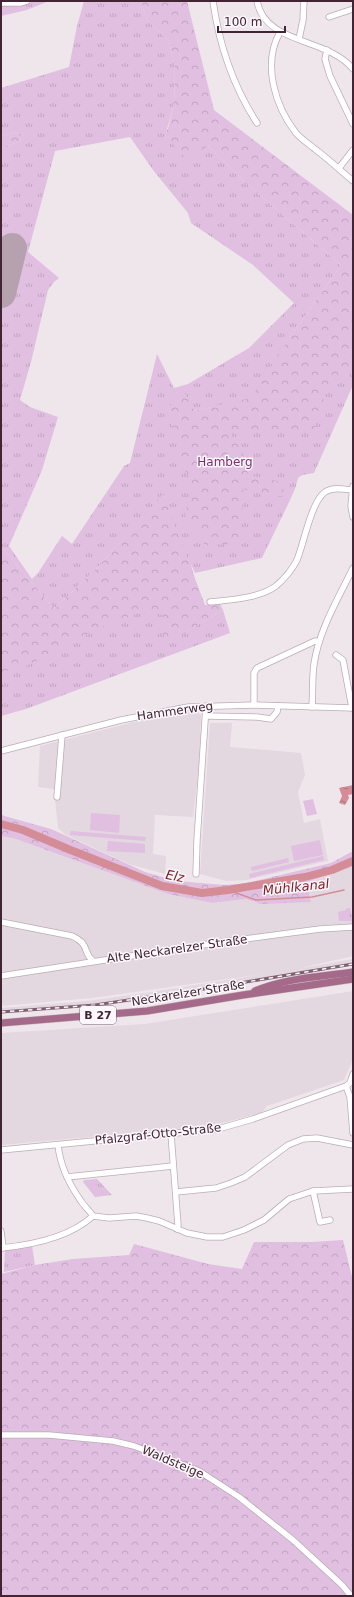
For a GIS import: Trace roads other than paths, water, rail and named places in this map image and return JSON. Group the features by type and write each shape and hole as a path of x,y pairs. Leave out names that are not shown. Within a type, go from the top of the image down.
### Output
{"main road":[{"name":"B 27","path":"243,995 282,982 353,972"},
{"name":"Neckarelzer Straße","path":"1,1023 147,1011 353,979"}],"street":[{"path":"1,3 21,3 27,1"},
{"path":"213,1 217,27 231,73 242,98 257,123"},
{"path":"258,1 262,16 266,22 280,32 342,57 353,69"},
{"path":"298,39 303,20 304,1"},
{"path":"329,17 353,9"},
{"path":"280,32 273,52 272,67 273,82 278,103 297,134 353,181"},
{"path":"326,50 325,59 330,76 353,124"},
{"path":"339,168 353,150"},
{"path":"210,602 259,594 275,587 288,574 296,561 317,500 325,492 338,488 352,488 351,506 353,516"},
{"path":"312,707 314,665 320,642 324,629 353,568"},
{"path":"254,705 254,673 257,668 315,641 320,642"},
{"path":"336,655 343,660 353,708"},
{"name":"Hammerweg","path":"1,751 138,716 169,710 206,706 254,705 353,708"},
{"path":"196,874 206,706"},
{"path":"206,716 258,717 271,719 277,712 278,706"},
{"path":"57,797 62,735"},
{"path":"1,922 72,936 81,940 86,946 89,958 93,961"},
{"name":"Alte Neckarelzer Straße","path":"1,976 93,961 320,929 353,927"},
{"path":"352,1078 346,1086 350,1097 353,1133"},
{"name":"Pfalzgraf-Otto-Straße","path":"1,1150 171,1134 224,1127 253,1119 346,1086"},
{"path":"171,1134 176,1192 177,1229"},
{"path":"176,1192 216,1188 231,1183 245,1177 288,1144 303,1139 317,1138 353,1145"},
{"path":"58,1145 62,1165 67,1178 81,1201 93,1216"},
{"path":"67,1178 173,1166"},
{"path":"1,1231 2,1248 46,1240 75,1229 93,1216 109,1218 136,1216 159,1221 187,1233 208,1237 224,1237 232,1235 264,1220 289,1199 313,1191 353,1189"},
{"path":"313,1191 320,1222 330,1220"},
{"name":"Waldsteige","path":"1,1435 49,1435 113,1441 134,1446 199,1471 240,1497 293,1540 342,1585 351,1596"}],"water":[{"path":"353,785 353,794 348,795 349,798 345,805 339,803 342,796 339,788"}],"waterway":[{"name":"Elz","path":"1,824 23,830 162,886 202,893 305,877 332,870 353,861"},
{"name":"Mühlkanal","path":"228,890 256,900 312,897 344,890"}],"railway":[{"path":"1,1012 95,1005 210,988 353,964"}],"park label":[{"name":"Hamberg","path":"225,462"}]}
